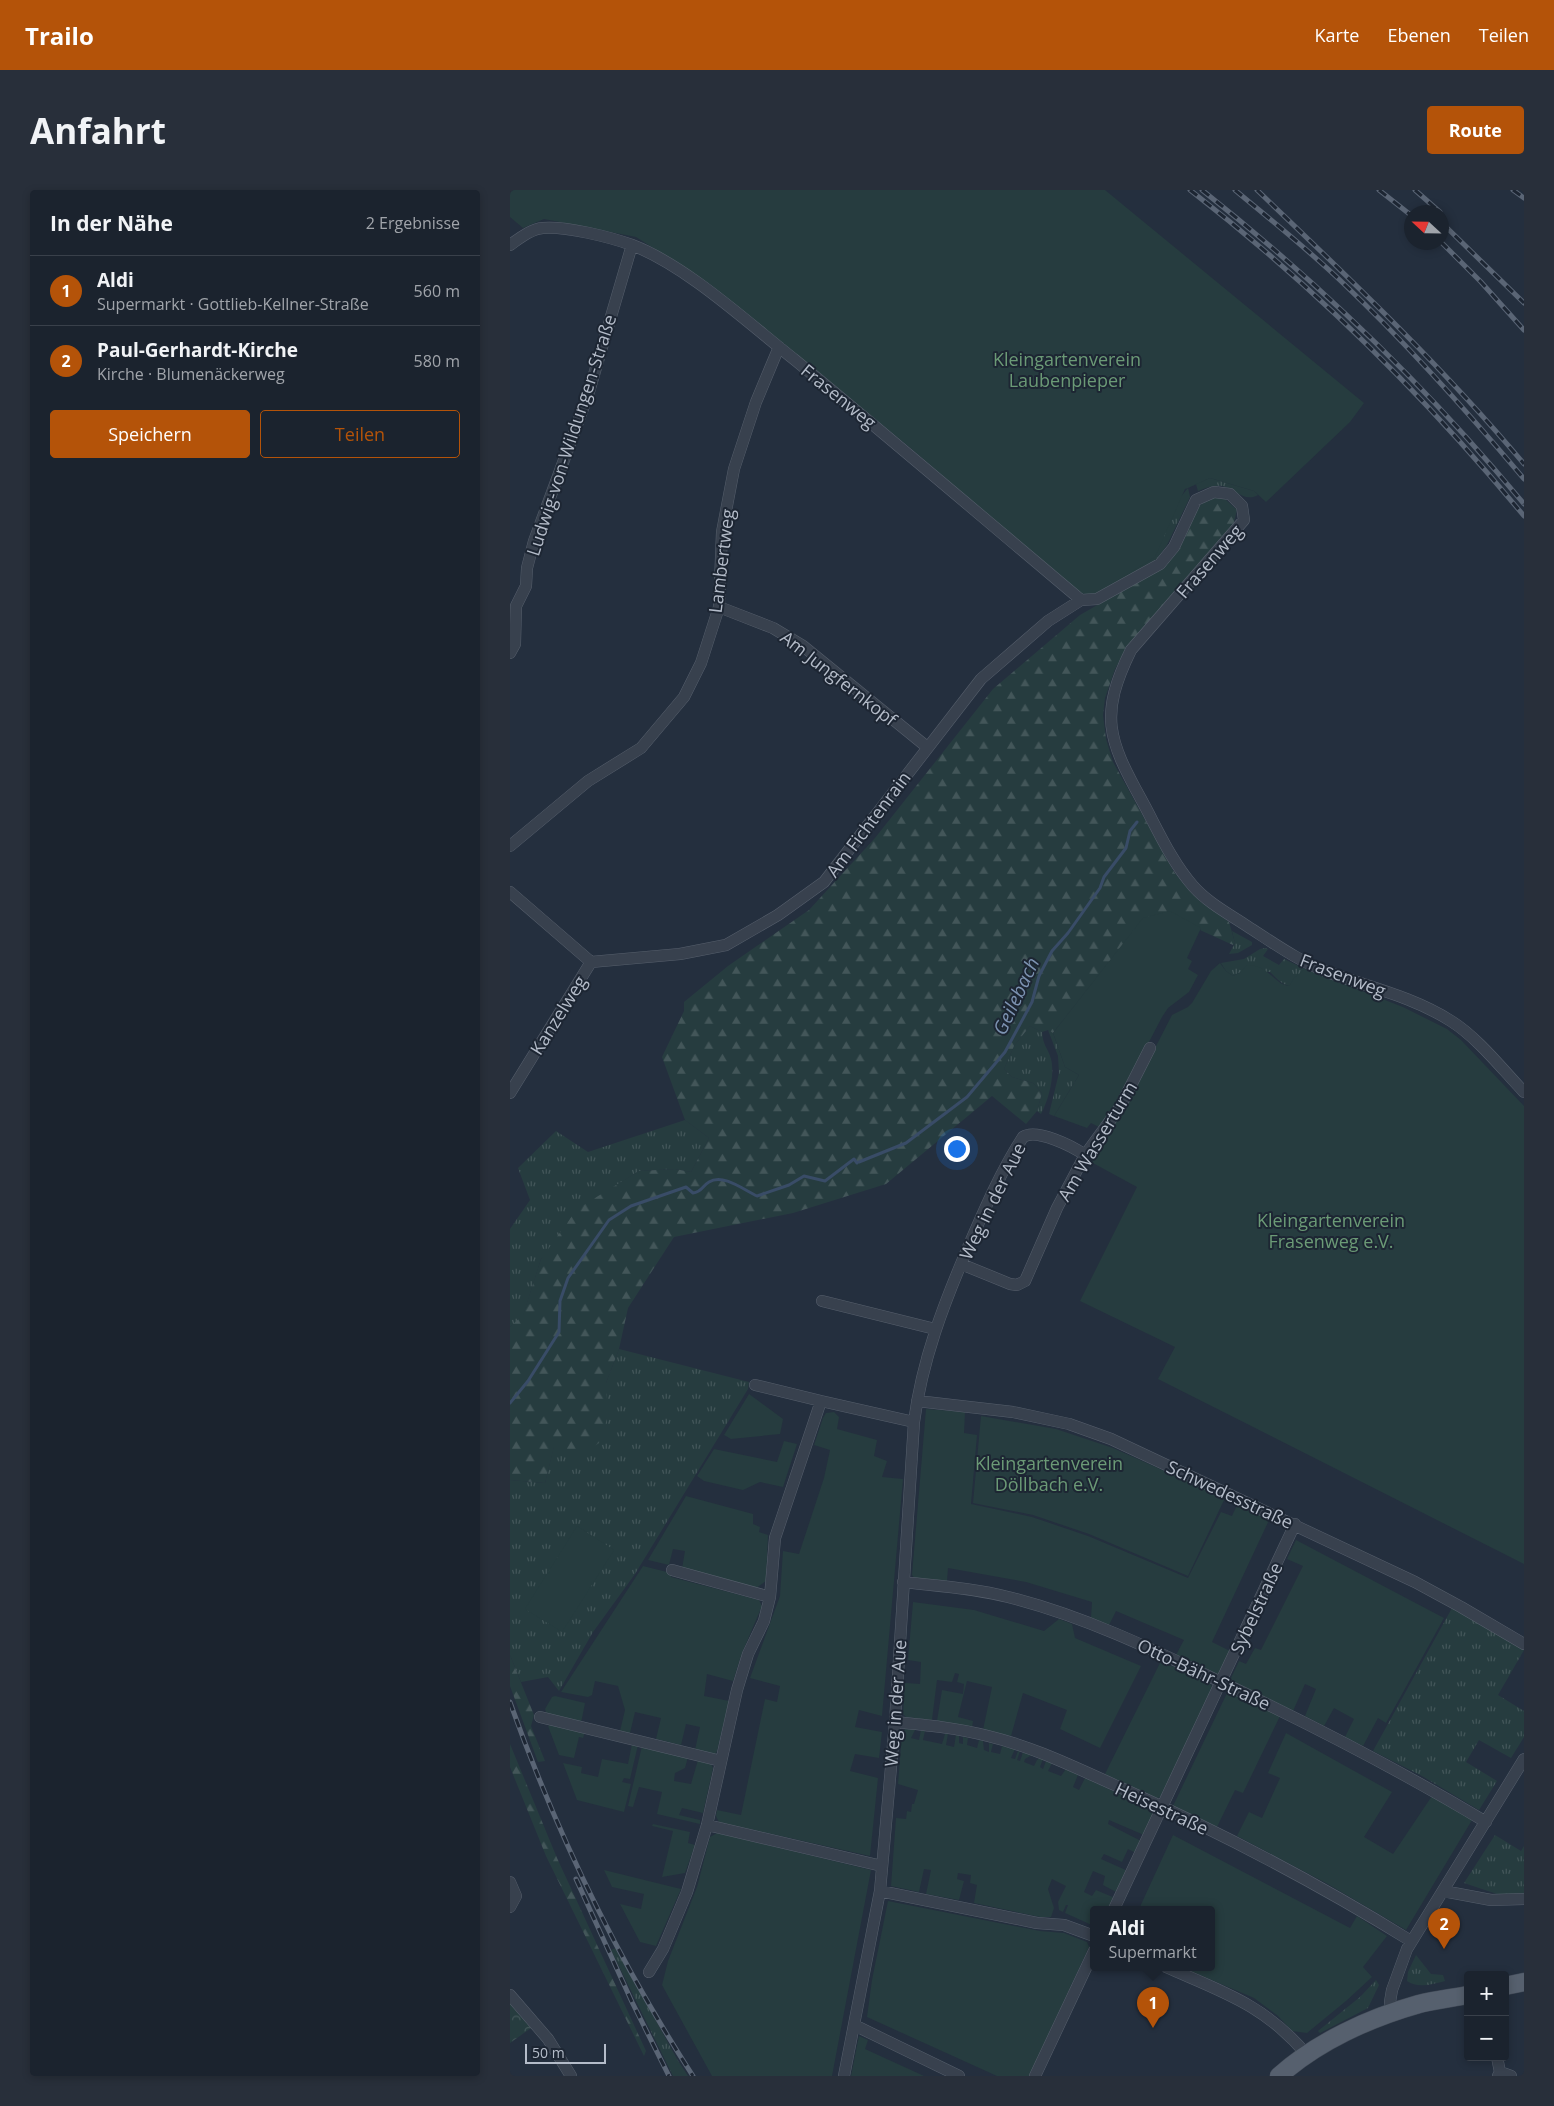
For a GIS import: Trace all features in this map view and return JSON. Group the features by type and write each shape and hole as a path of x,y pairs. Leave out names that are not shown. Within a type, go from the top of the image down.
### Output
{"main road":[{"path":"1509,1985 1524,1982"},
{"path":"1282,2075 1307,2055 1327,2043 1392,2013 1420,2004 1464,1995"}],"street":[{"name":"Frasenweg","path":"510,245 524,235 542,228 596,235 632,245 669,263 736,313 883,432 1081,600 1097,599 1160,564 1174,547 1196,500 1214,492 1230,494 1242,506 1244,520 1131,650 1120,671 1112,703 1111,728 1117,754 1178,866 1193,887 1210,902 1307,964 1413,1001 1452,1022 1467,1033 1524,1092"},
{"name":"Ludwig-von-Wildungen-Straße","path":"510,653 515,644 516,606 526,586 527,568 534,541 588,395 632,245"},
{"name":"Lambertweg","path":"510,846 588,781 641,748 684,697 701,663 719,607 722,532 734,468 756,402 779,347"},
{"name":"Am Fichtenrain","path":"591,962 680,954 726,945 778,915 824,882 981,679 1048,621 1081,600"},
{"name":"Am Jungfernkopf","path":"719,607 773,628 803,646 927,747"},
{"path":"510,892 591,962"},
{"name":"Kanzelweg","path":"510,1093 591,962"},
{"name":"Am Wasserturm","path":"961,1264 1010,1284 1018,1285 1024,1281 1085,1155 1120,1107 1150,1048"},
{"name":"Weg in der Aue","path":"844,2076 880,1892 895,1722 914,1422 917,1401 935,1329 990,1195 1023,1137 1028,1133 1038,1134 1076,1149 1085,1155"},
{"path":"822,1301 935,1329"},
{"path":"755,1385 914,1422"},
{"path":"649,1972 663,1949 687,1892 707,1825 737,1690 748,1654 764,1621 770,1597 775,1538 821,1401"},
{"name":"Schwedesstraße","path":"917,1401 1013,1412 1069,1424 1111,1439 1295,1524 1430,1590 1524,1644"},
{"name":"Sybelstraße","path":"1115,1906 1295,1524"},
{"path":"672,1570 770,1597"},
{"name":"Otto-Bähr-Straße","path":"903,1582 960,1588 1006,1596 1059,1611 1105,1628 1292,1716 1414,1779 1486,1822"},
{"path":"540,1716 721,1761"},
{"name":"Heisestraße","path":"895,1722 950,1728 990,1736 1028,1748 1162,1806 1316,1884 1411,1941"},
{"path":"1392,2013 1390,2002 1392,1990 1411,1941 1524,1759"},
{"path":"707,1825 882,1866"},
{"path":"510,1882 516,1896 510,1908"},
{"path":"1443,1891 1491,1900 1524,1899"},
{"path":"880,1892 1037,1924 1064,1925 1090,1935"},
{"path":"1035,2076 1090,1959"},
{"path":"1175,1971 1248,2003 1272,2019 1307,2055"},
{"path":"510,1996 548,2039 571,2076"},
{"path":"854,2025 959,2076"},
{"path":"1497,2061 1499,2074 1511,2076"}],"green space":[{"name":"Kleingartenverein Laubenpieper","path":"510,190 1105,190 1364,403 1350,422 1266,502 1254,491 1210,478 1185,489 1155,557 1094,595 1079,593 908,446 711,285 636,237 544,219 523,228 510,217"},
{"path":"1210,478 1254,491 1258,495 1253,497 1244,496 1222,486 1213,486 1198,491 1196,484"},
{"path":"1188,488 1190,497 1167,545 1157,559 1110,586"},
{"path":"1211,497 1225,499 1237,510 1233,526 1128,646 1115,669 1105,698 1103,715 1106,739 1113,762 1174,872 1201,902 1229,922 1235,943 1233,945 1201,929 1144,918 1053,1033 1048,1030 1042,1032 1030,1026 1014,1046 1004,1069 1012,1077 1033,1083 1042,1093 1037,1111 1026,1124 992,1096 886,1184 793,1213 674,1237 628,1308 619,1349 606,1383 608,1416 599,1443 577,1459 554,1447 545,1483 510,1480 510,1327 523,1315 541,1259 577,1209 639,1171 675,1169 691,1172 709,1138 685,1120 662,1057 684,1011 684,1002 728,966 809,910 875,838 993,689 1080,615 1163,567 1198,507"},
{"path":"1170,911 1201,928 1187,958 1192,961 1188,969 1198,975 1189,992 1168,1008 1162,1017 1124,1090 1099,1127 1091,1123 1087,1128 1054,1116 1079,1075 1065,1067 1053,1033 1143,918"},
{"path":"1232,931 1252,942 1252,945 1238,953 1229,954 1235,943"},
{"path":"1265,948 1268,949 1263,956 1279,965 1284,959 1305,969 1306,972 1296,982 1288,985 1280,982 1270,972 1241,972 1233,976 1226,971 1221,963 1244,959"},
{"name":"Kleingartenverein Frasenweg e.V.","path":"1220,963 1233,976 1241,972 1246,966 1254,966 1266,971 1285,985 1290,985 1294,978 1305,969 1403,1007 1447,1029 1461,1040 1524,1106 1524,1564 1158,1379 1175,1347 1080,1301 1137,1187 1091,1162 1172,1015 1192,1003 1211,971"},
{"path":"1030,1026 1042,1032 1043,1041 1050,1055 1052,1065 1050,1087 1041,1114 1037,1111 1042,1093 1033,1083 1012,1077 1004,1069 1014,1046"},
{"path":"1048,1030 1053,1033 1065,1067 1079,1075 1054,1116 1049,1114 1059,1073 1058,1056"},
{"path":"685,1120 709,1138 691,1172 675,1169 639,1171 609,1190 541,1259 523,1316 510,1327 510,1229 530,1200 518,1168 556,1131 588,1152"},
{"path":"619,1349 749,1382 748,1389 635,1574 593,1632 559,1691 548,1677 521,1682 510,1655 510,1480 545,1483 554,1446 606,1383"},
{"path":"749,1394 783,1419 780,1434 731,1439 724,1435"},
{"path":"926,1409 965,1412 964,1433 977,1435 971,1504 1032,1517 1088,1536 1188,1578 1221,1512 1232,1516 1238,1503 1270,1518 1212,1642 1230,1651 1218,1675 1176,1655 1184,1640 1116,1611 1109,1625 1091,1618 1092,1602 1026,1582 948,1568 947,1581 915,1579 912,1575"},
{"path":"834,1412 839,1417 837,1429 877,1440 874,1456 887,1461 882,1477 903,1479 882,1716 859,1710 855,1727 882,1732 879,1758 855,1754 850,1771 878,1778 870,1856 719,1822 716,1816 717,1810 741,1815 765,1699 777,1702 780,1686 750,1678 780,1596 783,1551 799,1554 824,1478 830,1450 814,1445 826,1413"},
{"name":"Kleingartenverein Döllbach e.V.","path":"981,1416 1056,1429 1113,1448 1225,1498 1188,1576 1089,1534 1033,1515 973,1503"},
{"path":"784,1441 797,1444 783,1487 760,1482 743,1490 704,1481 697,1476 714,1449 777,1462"},
{"path":"686,1496 753,1514 753,1524 760,1527 759,1532 768,1535 766,1581 756,1588 682,1569 685,1551 673,1549 669,1565 648,1560"},
{"path":"577,1526 614,1550 562,1632 525,1609"},
{"path":"1296,1540 1444,1618 1386,1723 1378,1718 1363,1746 1345,1737 1354,1719 1334,1708 1324,1726 1305,1716 1316,1689 1305,1684 1293,1711 1232,1682 1231,1678 1239,1661 1246,1664 1255,1648 1261,1650 1303,1566 1287,1559"},
{"path":"643,1566 671,1573 671,1577 759,1600 762,1606 742,1653 733,1681 707,1674 704,1696 729,1701 715,1754 695,1750 700,1727 686,1724 681,1745 656,1739 661,1718 635,1712 630,1733 620,1731 625,1710 618,1686 595,1681 592,1695 588,1697 561,1692"},
{"path":"913,1602 974,1610 1044,1631 1059,1619 1072,1624 1075,1638 1141,1666 1100,1748 1060,1729 1067,1710 1023,1693 1011,1736 983,1730 992,1687 967,1681 958,1717 973,1721 972,1727 937,1721 942,1690 963,1694 964,1684 957,1682 959,1674 955,1673 952,1682 937,1680 932,1720 906,1717 903,1714 905,1683 920,1684 921,1662 908,1660"},
{"path":"1452,1608 1524,1650 1498,1695 1524,1711 1524,1737 1511,1758 1479,1740 1466,1762 1497,1781 1479,1810 1422,1776 1373,1751"},
{"path":"510,1655 534,1715 531,1726 545,1761 538,1762 510,1686"},
{"path":"1160,1663 1175,1667 1210,1684 1213,1688 1163,1795 1156,1799 1105,1774"},
{"path":"1228,1691 1280,1716 1243,1793 1235,1790 1217,1827 1173,1806"},
{"path":"555,1696 585,1703 581,1723 547,1715 545,1709 552,1697"},
{"path":"551,1724 585,1732 583,1738 579,1737 574,1758 559,1755 548,1726"},
{"path":"905,1729 915,1730 911,1738 919,1740 921,1730 925,1731 923,1740 942,1744 945,1734 948,1734 946,1745 954,1747 956,1735 959,1736 959,1743 963,1744 963,1737 968,1738 967,1745 977,1748 979,1740 983,1741 984,1750 989,1752 989,1743 993,1744 991,1752 1000,1754 1002,1746 1015,1749 1011,1758 1015,1759 1018,1751 1020,1751 1017,1760 1020,1761 1023,1752 1032,1755 1025,1759 1024,1762 1034,1766 1040,1758 1043,1759 1040,1767 1043,1769 1046,1761 1052,1763 1048,1771 1061,1776 1066,1769 1078,1775 1073,1787 1079,1790 1085,1778 1152,1809 1154,1813 1144,1835 1109,1820 1108,1824 1141,1841 1136,1853 1128,1849 1122,1862 1104,1854 1101,1859 1128,1871 1118,1893 1103,1885 1105,1876 1093,1871 1084,1892 1092,1896 1096,1890 1115,1898 1111,1906 1090,1906 1090,1924 1065,1913 1068,1905 1066,1905 1063,1912 1059,1910 1058,1902 1066,1886 1052,1879 1048,1889 1054,1908 1051,1917 1040,1917 974,1903 977,1885 970,1883 971,1875 958,1873 957,1879 964,1881 959,1900 926,1894 931,1870 924,1869 919,1892 891,1886 896,1818 906,1819 907,1811 911,1812 918,1790 898,1784 902,1733"},
{"path":"1286,1733 1392,1792 1364,1837 1393,1854 1432,1796 1472,1820 1406,1930 1326,1883 1237,1836 1249,1812 1262,1818 1280,1778 1268,1773"},
{"path":"510,1744 557,1858 646,2051 644,2056 546,1856 510,1767"},
{"path":"632,1744 638,1745 630,1779 624,1778 622,1782 631,1784 624,1812 577,1800 563,1763 582,1767 581,1773 598,1777 602,1759 628,1764"},
{"path":"642,1746 688,1757 685,1768 675,1773 674,1781 691,1784 698,1760 710,1762 713,1768 703,1813 682,1808 679,1815 700,1820 700,1824 657,1814 662,1792 639,1787 633,1807 628,1806"},
{"path":"653,1824 690,1832 688,1843 695,1845 685,1873 662,1877 673,1831 652,1826"},
{"path":"717,1833 871,1870 832,2076 712,2076 662,1985 668,1961 697,1887 710,1837"},
{"path":"1173,1835 1350,1928 1357,1916 1387,1936 1363,1967 1372,1977 1307,2033 1292,2031 1278,2016 1254,1998 1190,1971 1215,1971 1215,1906 1140,1906"},
{"path":"1495,1835 1521,1851 1524,1846 1524,1903 1464,1883"},
{"path":"604,1870 681,1889 656,1946 640,1942 620,1904 641,1909 644,1894 612,1887"},
{"path":"888,1901 1040,1931 1064,1933 1087,1942 1089,1947 1029,2076 997,2076 867,2017 872,1980"},
{"path":"616,1948 688,2076 673,2076 611,1950"},
{"path":"1416,1955 1431,1974 1443,1975 1445,1981 1416,1985 1407,1981 1408,1972"},
{"path":"1376,1980 1379,1985 1368,2008 1320,2033 1318,2031 1360,1997"},
{"path":"510,2001 531,2028 510,2043"},
{"path":"859,2036 868,2040 865,2049 924,2076 851,2076"}],"waterway":[{"name":"Geilebach","path":"859,1162 906,1143 967,1097 1005,1052 1032,1002 1039,976 1052,951 1068,933 1100,888 1104,877 1126,848 1130,831 1137,822"},
{"name":"Geilebach","path":"510,1403 528,1381 559,1332 560,1301 568,1278 609,1220 631,1206 686,1187 693,1193 715,1180 727,1181 757,1196 789,1185 804,1176 825,1181 854,1159 857,1163"}],"railway":[{"path":"1190,190 1324,303 1407,385 1486,471 1524,516"},
{"path":"1202,190 1289,263 1372,339 1450,419 1524,504"},
{"path":"1235,190 1291,236 1368,307 1437,379 1524,479"},
{"path":"1257,190 1428,357 1524,464"},
{"path":"1379,190 1404,210"},
{"path":"1415,190 1432,205"},
{"path":"1513,190 1524,198"},
{"path":"1449,230 1524,303"},
{"path":"1449,250 1524,330"},
{"path":"510,1702 547,1799 568,1847 639,1987 693,2076"},
{"path":"576,1879 632,2002 669,2076"}],"place":[{"name":"Paul-Gerhardt-Kirche","path":"1444,1949"},
{"name":"Aldi","path":"1153,2028"}]}
